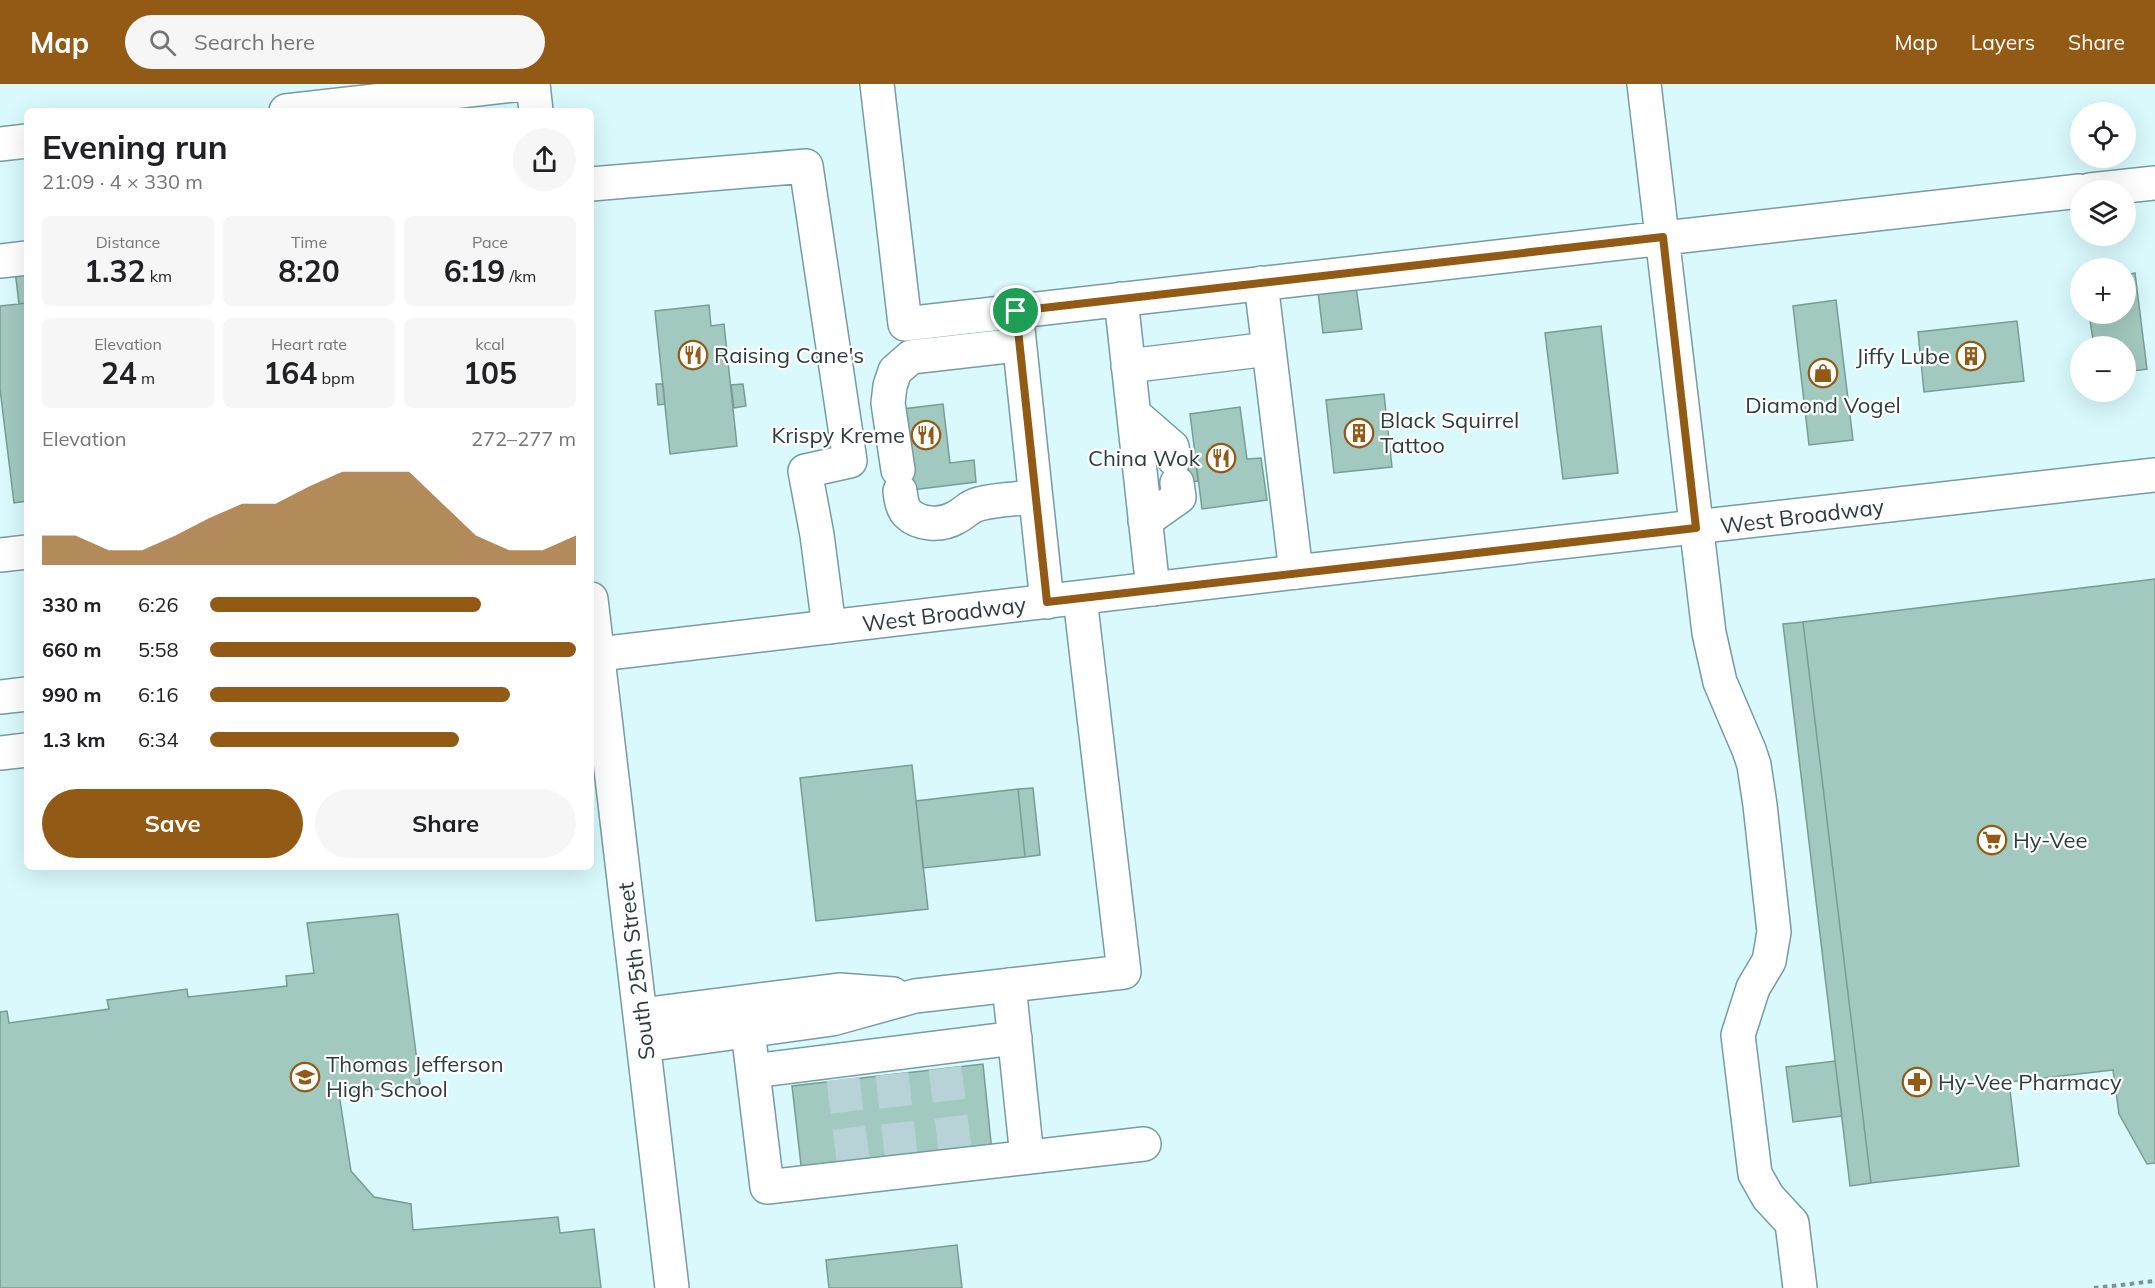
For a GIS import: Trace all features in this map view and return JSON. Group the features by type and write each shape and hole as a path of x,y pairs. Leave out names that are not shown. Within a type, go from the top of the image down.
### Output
{"main road":[{"path":"312,108 522,84"},
{"path":"533,84 536,108"},
{"path":"877,84 905,324 1663,237 2070,193"},
{"path":"1644,84 1714,663 1749,750 1757,782 1774,932 1769,961 1754,987 1738,1035 1755,1174 1768,1197 1791,1223 1800,1288"},
{"path":"0,144 24,141"},
{"path":"594,184 806,166 850,461 805,471 817,535 829,627"},
{"path":"2136,185 2155,183"},
{"path":"0,261 24,258"},
{"path":"1261,283 1296,572"},
{"path":"1121,299 1153,589"},
{"path":"1016,311 1047,602"},
{"path":"1018,345 911,357 895,371 888,403 902,504 908,513 919,520 933,524 956,518 967,509 979,504 1035,497"},
{"path":"1128,366 1269,350"},
{"path":"1134,414 1172,447 1179,497 1145,521"},
{"name":"West Broadway","path":"594,655 1296,572 2155,475"},
{"path":"0,555 24,552"},
{"path":"642,1030 748,1031 832,1019 915,996 1124,972 1080,598"},
{"name":"South 25th Street","path":"594,655 672,1288"},
{"path":"0,697 24,694"},
{"path":"0,753 24,750"},
{"path":"1009,985 1028,1157"},
{"path":"642,1030 839,990 915,996"},
{"path":"748,1031 768,1187 903,1167 1028,1157 1144,1144"},
{"path":"753,1071 842,1069 943,1058 1015,1038"}],"path":[{"path":"2094,1288 2155,1281"}],"building":[{"path":"24,268 24,303 19,304 15,270"},
{"path":"2136,281 2147,369 2136,371 2136,336 2092,336 2091,324 2136,324"},
{"path":"1356,287 1362,329 1323,333 1318,292"},
{"name":"Diamond Vogel","path":"1836,300 1853,440 1809,445 1793,306"},
{"path":"24,303 24,501 14,503 0,389 0,306"},
{"name":"Raising Cane's","path":"709,305 711,326 724,324 737,446 670,454 655,311"},
{"name":"Jiffy Lube","path":"2017,321 2024,381 1924,392 1918,332"},
{"path":"1601,326 1618,473 1563,479 1545,333"},
{"path":"656,384 663,384 665,404 658,405"},
{"path":"743,384 746,406 734,408 731,385"},
{"name":"Black Squirrel Tattoo","path":"1384,394 1392,467 1334,473 1326,400"},
{"name":"Krispy Kreme","path":"943,404 950,463 974,460 976,482 912,490 902,409"},
{"name":"China Wok","path":"1240,407 1247,459 1261,458 1267,500 1202,509 1190,414"},
{"path":"1195,457 1198,481 1167,484 1164,460"},
{"name":"Hy-Vee","path":"2155,579 2155,1163 2147,1164 2119,1114 2113,1070 2009,1082 2019,1166 1871,1183 1803,622"},
{"path":"1803,622 1871,1183 1850,1186 1783,624"},
{"path":"912,765 928,909 816,921 800,778"},
{"path":"1033,788 1040,855 1025,857 1018,789"},
{"path":"1018,789 1025,857 923,868 916,801"},
{"name":"Thomas Jefferson High School","path":"398,914 420,1084 339,1094 351,1171 374,1197 411,1204 413,1230 558,1217 560,1233 594,1229 601,1288 0,1288 0,1012 7,1011 9,1023 109,1009 107,1000 187,989 188,997 287,986 286,976 314,973 307,923"},
{"path":"1835,1061 1842,1116 1793,1122 1786,1067"},
{"path":"983,1064 992,1152 802,1174 792,1086"},
{"path":"957,1245 962,1288 829,1288 826,1260"}],"tunnel":[{"path":"945,1068 956,1157"},
{"path":"892,1074 902,1163"},
{"path":"843,1079 854,1168"}],"place":[{"name":"Raising Cane's","path":"693,355"},
{"name":"Jiffy Lube","path":"1971,356"},
{"name":"Diamond Vogel","path":"1823,373"},
{"name":"Black Squirrel Tattoo","path":"1359,433"},
{"name":"Krispy Kreme","path":"926,435"},
{"name":"China Wok","path":"1221,458"},
{"name":"Hy-Vee","path":"1992,840"},
{"name":"Thomas Jefferson High School","path":"305,1077"},
{"name":"Hy-Vee Pharmacy","path":"1917,1082"}],"route":[{"path":"1663,237 1696,528 1047,602 1016,311 1663,237"}]}
